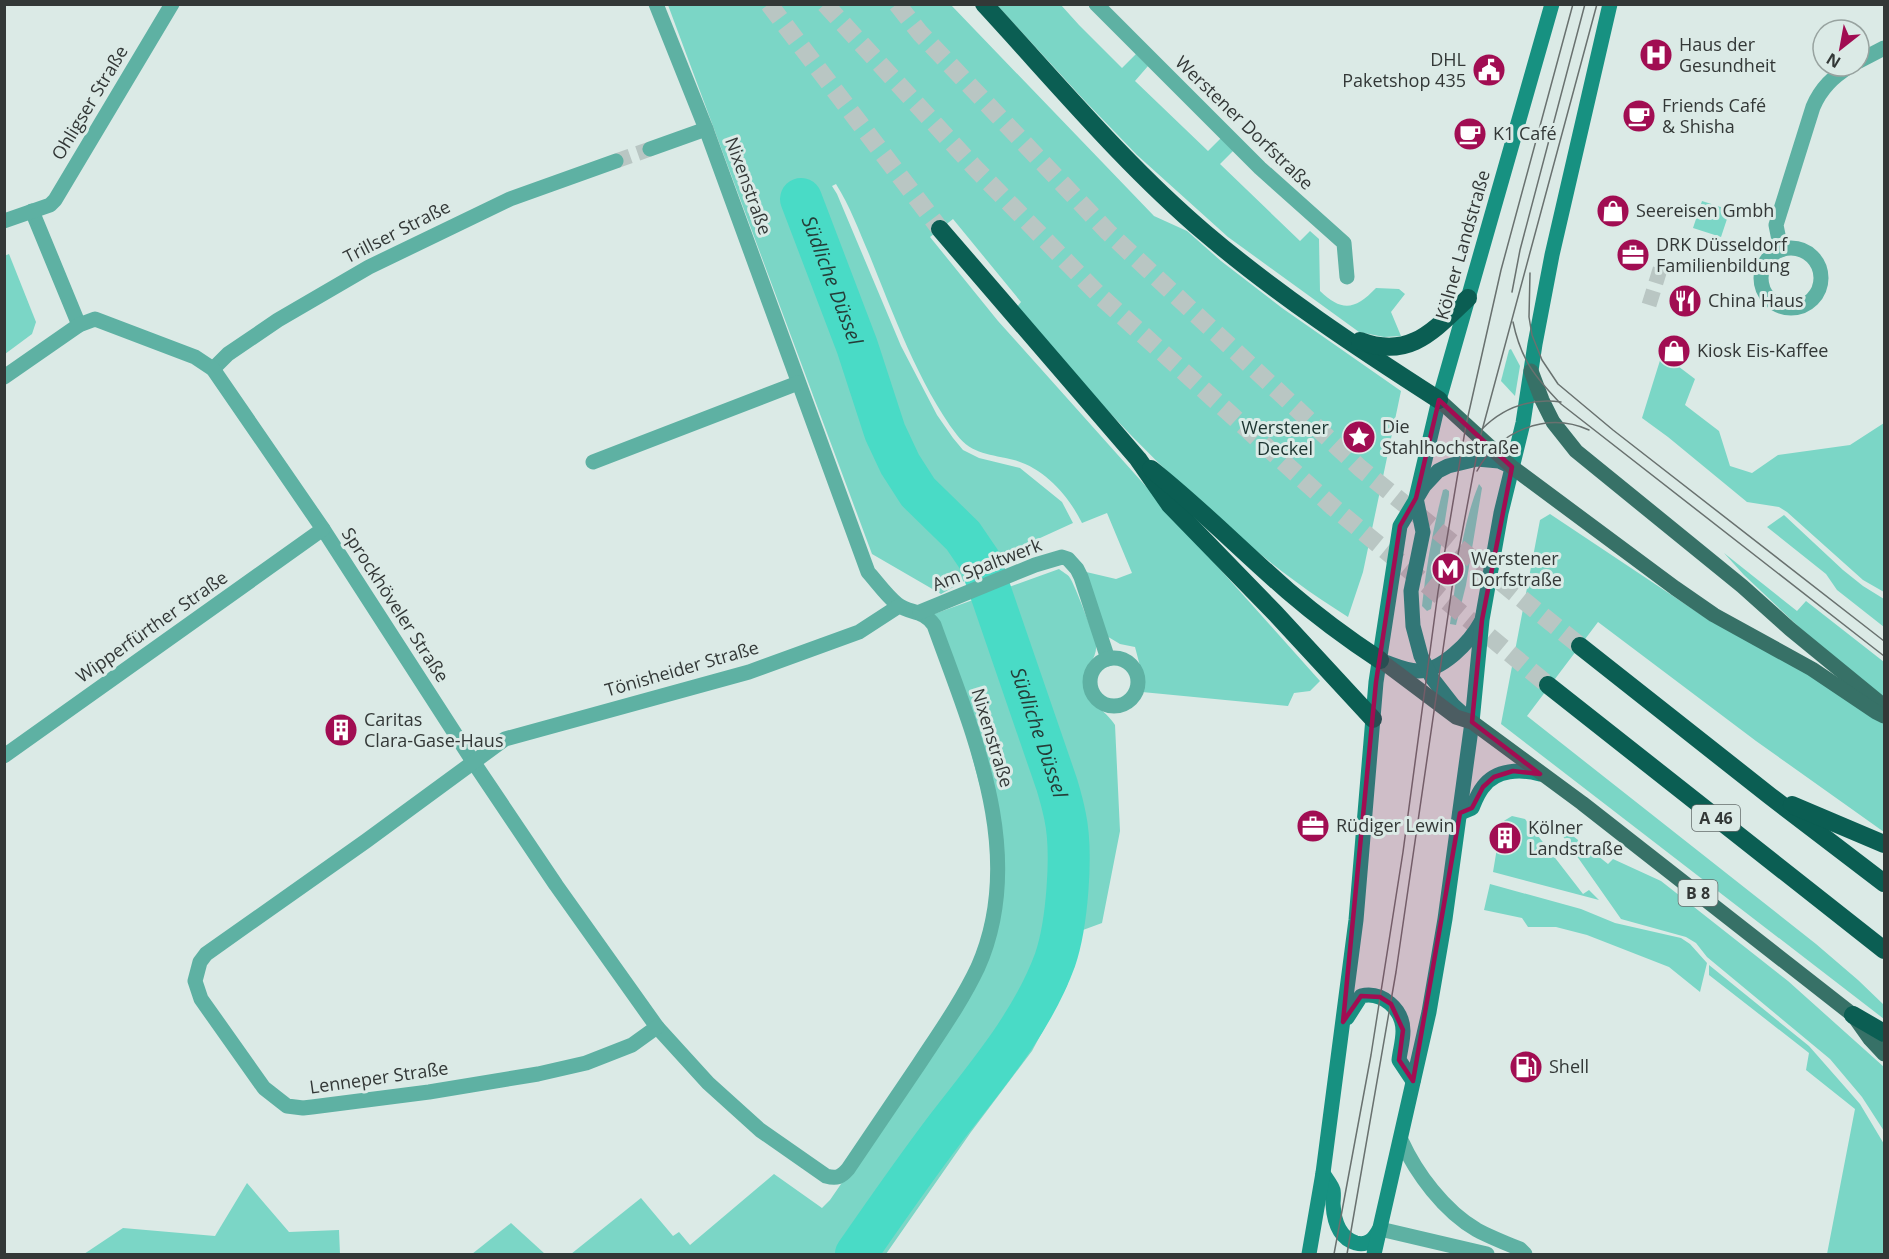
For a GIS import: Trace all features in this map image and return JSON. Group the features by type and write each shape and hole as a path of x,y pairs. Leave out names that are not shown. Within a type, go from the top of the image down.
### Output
{"highway":[{"path":"984,4 1113,144 1204,232 1290,301 1439,400"},
{"path":"940,229 1138,459 1170,505 1276,614 1373,719"},
{"path":"1339,334 1385,349 1408,344 1434,329 1468,298"},
{"path":"1138,459 1177,489 1289,592 1335,629 1380,660"},
{"name":"A 46","path":"1580,646 1884,883"},
{"name":"A 46","path":"1548,685 1884,950"},
{"name":"A 46","path":"1770,796 1884,844"},
{"path":"1853,1015 1884,1033"}],"main road":[{"name":"Kölner Landstraße","path":"1472,722 1438,687 1427,670 1413,626 1411,591 1423,532 1416,498 1439,400 1552,4"},
{"path":"1374,1254 1429,1012 1442,939 1472,722 1482,620 1501,513 1523,423 1552,255 1610,4"},
{"path":"1531,370 1553,423 1576,451 1742,586 1790,629 1884,706"},
{"path":"1439,400 1512,467 1714,615 1812,669 1884,716"},
{"name":"Kölner Landstraße","path":"1309,1254 1323,1173 1357,912 1373,719 1400,526 1424,486 1438,471 1448,466 1477,459 1499,461 1512,467"},
{"path":"1380,660 1416,672 1427,670 1439,665 1466,643 1482,620"},
{"name":"B 8","path":"1380,660 1456,717 1472,722 1582,804 1853,1015 1884,1054"},
{"path":"1460,813 1472,808 1483,787 1494,777 1519,771 1540,774"},
{"name":"Kölner Landstraße","path":"1343,1022 1350,1015 1360,996 1368,994 1380,997 1391,1004 1398,1012 1403,1030 1399,1060 1413,1081"},
{"path":"1323,1173 1334,1191 1335,1218 1339,1230 1345,1236 1358,1243 1367,1243 1380,1229"}],"street":[{"name":"Ohligser Straße","path":"4,221 50,205 55,200 172,4"},
{"name":"Nixenstraße","path":"656,4 706,129 868,572 899,606"},
{"name":"Werstener Dorfstraße","path":"1096,4 1260,168 1344,243 1347,278"},
{"path":"1781,250 1776,225 1813,107 1820,93 1833,78"},
{"path":"650,149 706,129"},
{"name":"Trillser Straße","path":"213,369 228,354 278,320 369,267 510,199 616,161"},
{"path":"4,377 79,325 32,211"},
{"name":"Sprockhöveler Straße","path":"79,325 95,320 195,357 213,369 323,529 474,763 556,885 657,1027 708,1083 760,1130 826,1176 833,1178"},
{"path":"593,462 798,383"},
{"name":"Wipperfürther Straße","path":"4,756 323,529"},
{"name":"Am Spaltwerk","path":"920,612 1062,557 1068,559 1077,569 1107,659"},
{"path":"899,606 920,612"},
{"name":"Tönisheider Straße","path":"474,763 505,739 518,734 749,672 859,632 899,606"},
{"name":"Nixenstraße","path":"833,1178 841,1176 848,1169 966,991 986,944 996,890 994,817 980,754 934,625 920,612"},
{"name":"Lenneper Straße","path":"474,763 206,954 200,962 195,981 201,999 264,1088 281,1102 303,1108 419,1094 538,1074 586,1062 632,1045 657,1027"},
{"path":"1401,1140 1420,1175 1453,1211 1474,1228 1520,1249 1525,1254"},
{"path":"1380,1229 1487,1254"}],"highlighted area":[{"path":"1439,400 1512,467 1482,620 1472,722 1540,774 1513,771 1494,777 1483,787 1472,808 1460,813 1413,1081 1399,1060 1403,1030 1391,1004 1380,997 1361,996 1343,1022 1376,682 1400,526 1416,498"}],"green space":[{"name":"Werstener Deckel","path":"668,5 951,5 1154,216 1187,231 1221,261 1282,308 1401,391 1363,572 1348,617 1301,586 1219,520 1148,452 1080,381 1016,308 1021,302 953,219 930,237 998,321 1320,681 1310,691 1294,693 1288,706 1142,692 1141,670 1135,647 1120,644 1105,635 1082,571 1116,579 1132,573 1107,513 1082,523 1063,493 1036,470 1014,460 976,450 957,435 943,415 919,371 854,219 836,184 832,186 901,346 937,415 953,438 963,450 979,458 1020,468 1062,502 1073,523 985,563 968,533 922,488 904,463 888,430 804,198 795,202 854,349 880,434 914,494 961,537 977,574 941,594 872,554"},
{"path":"997,5 1061,5 1122,68 1136,54 1148,66 1135,81 1208,151 1222,137 1234,150 1220,164 1300,241 1310,231 1319,239 1320,291 1335,302 1348,306 1361,301 1376,288 1399,289 1405,294 1391,312 1401,336 1384,337 1359,332 1228,237 1137,155"},
{"path":"1702,201 1730,210 1721,237 1693,228"},
{"path":"9,254 36,322 32,334 5,354 4,256"},
{"path":"1511,349 1520,366 1515,396 1501,381"},
{"path":"1662,354 1695,379 1685,405 1719,431 1730,466 1752,473 1778,455 1850,445 1884,423 1884,592 1863,580 1787,512 1779,507 1747,502 1642,418"},
{"path":"1479,484 1482,488 1466,585 1456,625 1450,624 1464,534"},
{"path":"1446,489 1449,495 1431,609 1427,611 1422,606 1428,562 1439,504 1443,490"},
{"path":"1550,514 1712,622 1760,643 1884,723 1884,832 1756,741 1598,622 1527,716 1816,944 1884,1005 1884,1019 1501,724 1540,520"},
{"path":"1784,515 1843,570 1884,599 1884,627 1837,590 1826,574 1767,527"},
{"path":"1724,553 1797,611 1806,601 1884,662 1884,698 1819,646"},
{"path":"1059,569 1068,575 1072,582 1096,644 1095,654 1085,679 1086,690 1115,725 1120,831 1102,923 1083,930 1067,986 1032,1051 971,1132 886,1254 571,1254 641,1198 673,1236 679,1232 690,1245 774,1174 822,1208 830,1200 950,1026 970,993 999,857 934,614"},
{"path":"1512,816 1525,819 1583,894 1589,890 1599,900 1493,872 1497,848 1508,849 1512,824 1502,822"},
{"path":"1563,828 1608,864 1613,859 1661,881 1788,981 1884,1067 1884,1131 1862,1097 1830,1059 1707,957 1696,943 1686,937 1621,919 1560,832"},
{"path":"1490,884 1581,909 1615,923 1681,938 1690,944 1707,963 1700,992 1669,967 1587,935 1556,927 1528,927 1522,918 1484,910"},
{"path":"1709,965 1809,1046 1860,1104 1884,1144 1884,1254 1827,1254 1855,1109 1806,1070 1809,1053 1709,975"},
{"path":"247,1183 289,1232 339,1230 340,1254 84,1254 123,1228 215,1236"},
{"path":"511,1223 545,1254 472,1254"}],"waterway":[{"name":"Südliche Düssel","path":"801,199 857,346 885,432 900,464 918,492 963,536 980,561 1057,785 1065,816 1068,849 1068,889 1063,928 1055,960 1034,1006 992,1069 923,1159 856,1254"}],"tunnel":[{"path":"769,4 940,229"},
{"path":"825,4 975,168 1099,295 1333,507 1548,685"},
{"path":"897,4 920,33 1108,232 1360,468 1580,646"},
{"path":"616,161 650,149"},
{"path":"1649,305 1662,263"}],"tram line":[{"path":"1334,1254 1371,1055 1403,852 1438,592 1466,425 1501,270 1573,4"},
{"path":"1512,292 1520,250 1585,4"},
{"path":"1347,1254 1396,972 1453,581 1480,438 1597,4"},
{"path":"1530,273 1529,317 1532,335 1542,360 1558,384 1613,430 1884,641"},
{"path":"1513,322 1520,347 1530,367 1561,404 1884,656"},
{"path":"1482,429 1499,415 1518,406 1539,401 1561,402"},
{"path":"1477,471 1497,445 1525,428 1557,423 1589,430"}],"place":[{"name":"Haus der Gesundheit","path":"1656,55"},
{"name":"DHL Paketshop 435","path":"1489,70"},
{"name":"Friends Café & Shisha","path":"1639,116"},
{"name":"K1 Café","path":"1470,134"},
{"name":"Seereisen Gmbh","path":"1613,211"},
{"name":"DRK Düsseldorf Familienbildung","path":"1633,255"},
{"name":"China Haus","path":"1685,301"},
{"name":"Kiosk Eis-Kaffee","path":"1674,351"},
{"name":"Die Stahlhochstraße","path":"1359,437"},
{"name":"Werstener Dorfstraße","path":"1448,569"},
{"name":"Caritas Clara-Gase-Haus","path":"341,730"},
{"name":"Rüdiger Lewin","path":"1313,826"},
{"name":"Kölner Landstraße","path":"1505,838"},
{"name":"Shell","path":"1526,1067"}]}
